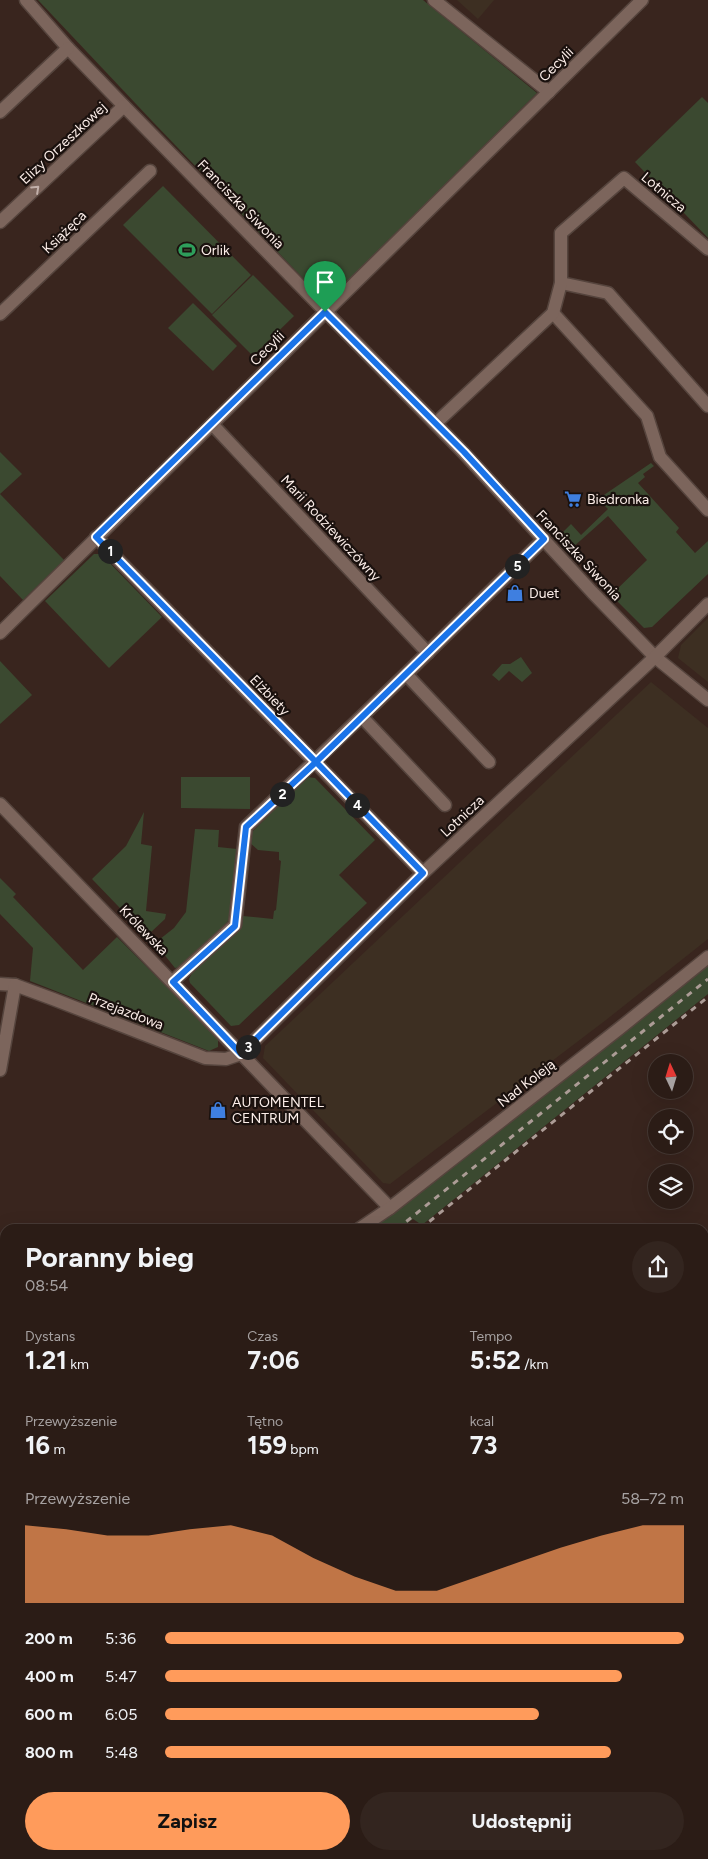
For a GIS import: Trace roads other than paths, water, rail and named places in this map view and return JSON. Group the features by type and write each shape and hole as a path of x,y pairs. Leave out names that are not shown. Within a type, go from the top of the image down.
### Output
{"street":[{"name":"Franciszka Siwonia","path":"26,0 68,48 124,106 436,423 655,657 708,700"},
{"path":"434,0 549,92"},
{"name":"Cecylii","path":"0,633 642,0"},
{"path":"0,112 68,48"},
{"name":"Elizy Orzeszkowej","path":"0,222 124,106"},
{"name":"Książęca","path":"0,314 150,171"},
{"name":"Lotnicza","path":"561,283 561,233 624,178 708,249"},
{"path":"436,423 553,313 561,283 608,293 708,406"},
{"path":"553,313 647,416 660,457 708,510"},
{"name":"Marii Rodziewiczówny","path":"212,424 428,653"},
{"name":"Elżbiety","path":"96,537 423,873"},
{"path":"173,982 235,926 246,827 316,762 544,539"},
{"name":"Lotnicza","path":"241,1054 423,873 655,657 708,604"},
{"path":"406,674 489,762"},
{"path":"362,717 444,805"},
{"name":"Królewska","path":"0,804 390,1208"},
{"name":"Nad Koleją","path":"366,1224 390,1208 708,957"},
{"name":"Przejazdowa","path":"0,984 15,985 205,1058 226,1059 241,1054"},
{"path":"0,1070 15,985"}],"railway":[{"path":"403,1224 708,979"},
{"path":"426,1224 708,997"}],"place":[{"name":"Orlik","path":"187,250"},
{"name":"Biedronka","path":"573,499"},
{"name":"Duet","path":"515,593"},
{"name":"AUTOMENTEL CENTRUM","path":"218,1110"}]}
